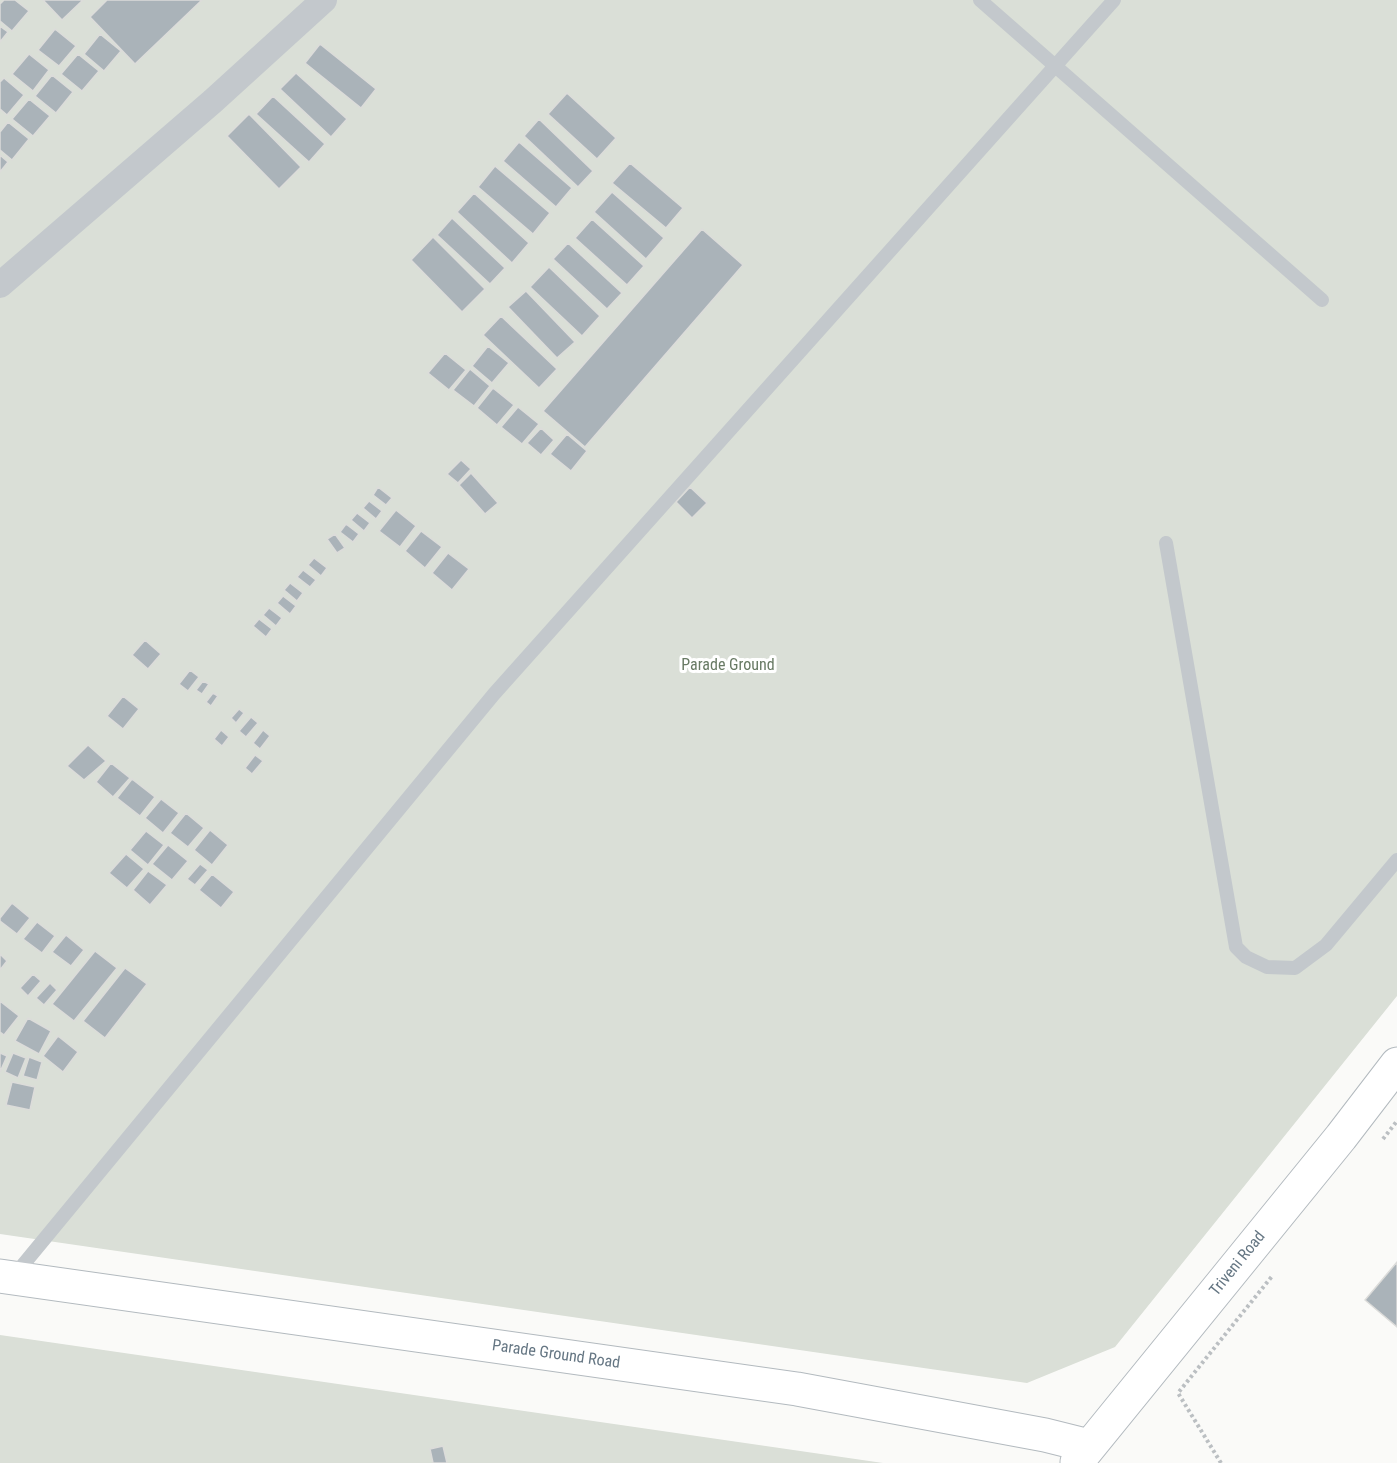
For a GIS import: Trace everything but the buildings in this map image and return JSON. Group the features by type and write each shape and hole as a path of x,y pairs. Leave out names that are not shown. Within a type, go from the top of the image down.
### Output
{"street":[{"path":"0,285 213,101 324,0"},
{"name":"Triveni Road","path":"1087,1455 1397,1064"},
{"name":"Parade Ground Road","path":"4,1282 797,1389 1045,1435 1087,1455"}],"lane":[{"path":"980,0 1322,300"},
{"path":"4,1282 494,694 1114,0"},
{"path":"1166,543 1236,947 1246,957 1267,968 1295,968 1326,945 1397,860"}],"path":[{"path":"1382,1139 1397,1121"},
{"path":"1221,1463 1178,1393 1280,1266"}],"green space":[{"name":"Parade Ground","path":"0,0 1397,0 1397,996 1115,1347 1027,1383 0,1234"},
{"path":"0,1335 883,1463 0,1463"}]}
